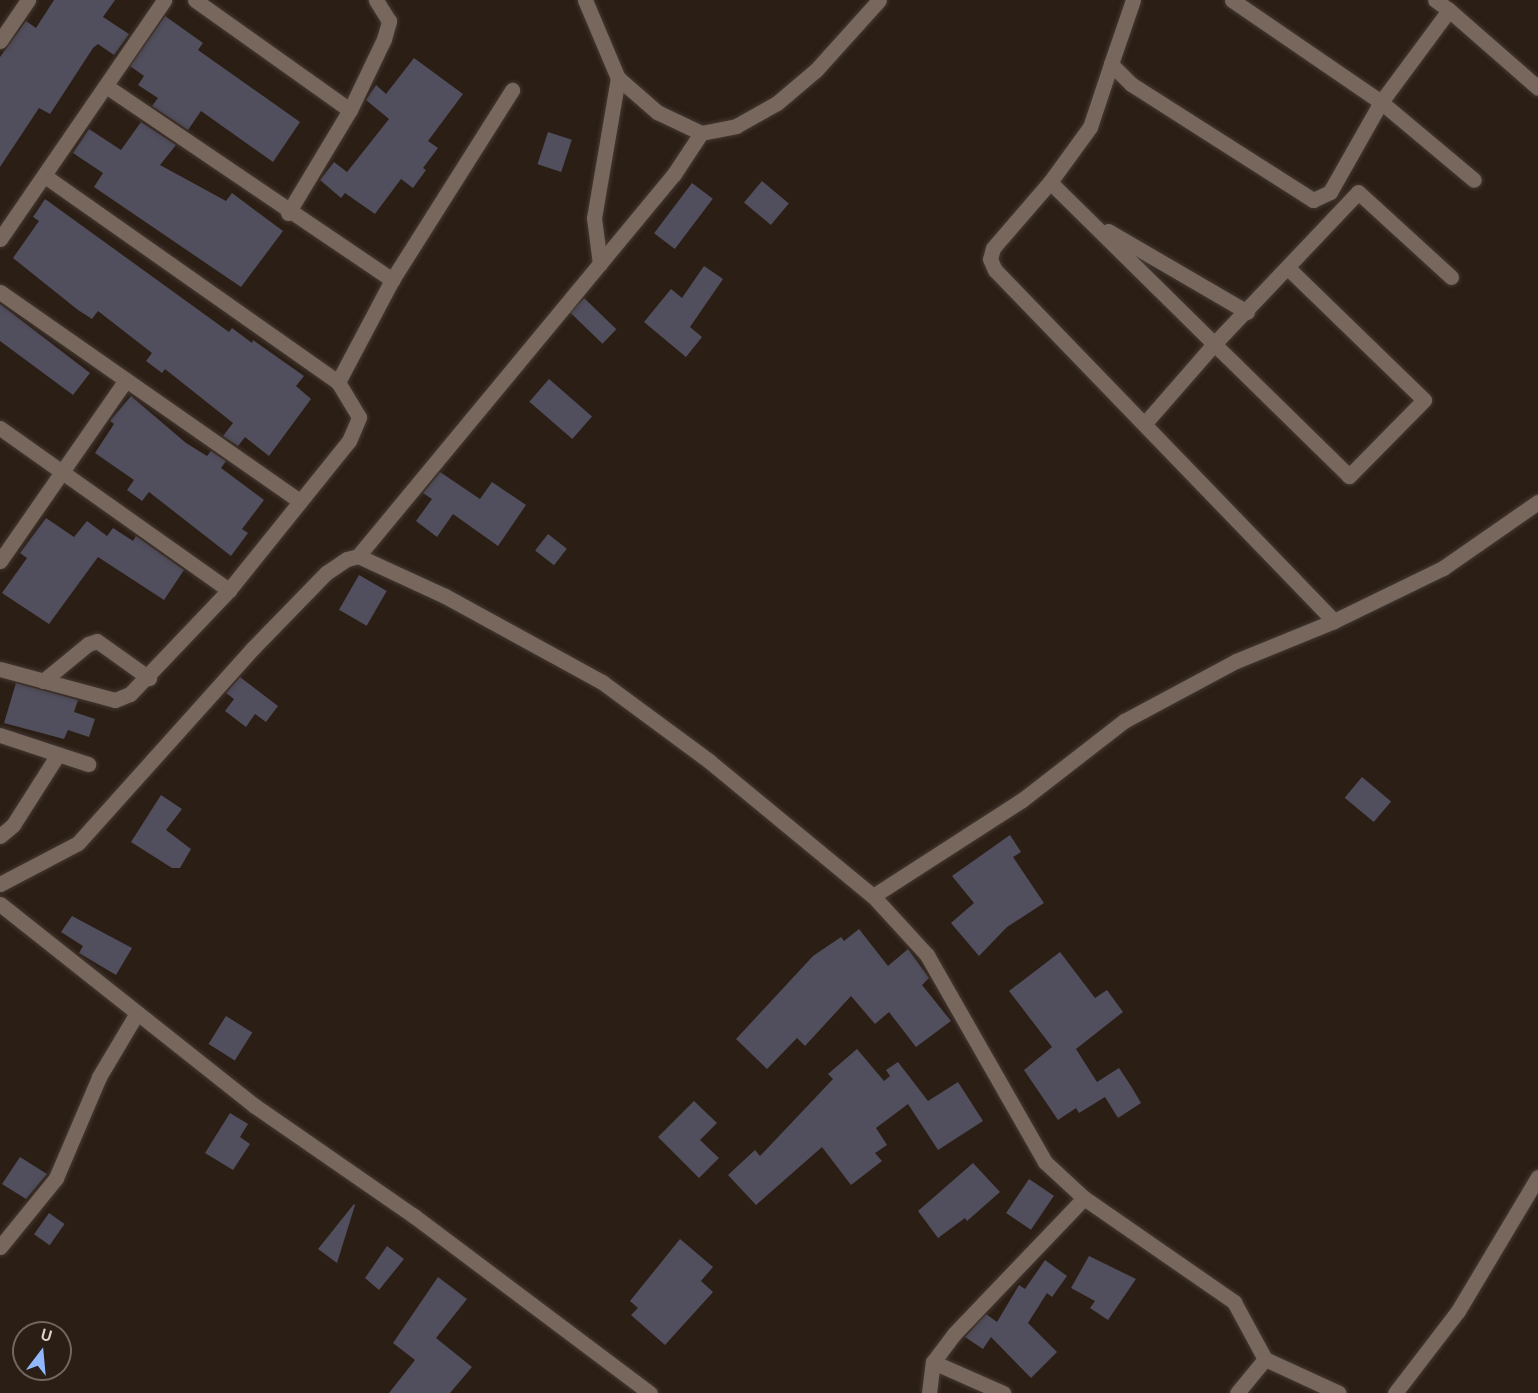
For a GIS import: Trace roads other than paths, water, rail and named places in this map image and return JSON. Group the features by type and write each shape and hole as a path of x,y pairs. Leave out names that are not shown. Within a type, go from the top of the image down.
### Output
{"street":[{"path":"0,40 28,0"},
{"path":"0,239 164,0"},
{"path":"195,0 350,110"},
{"path":"288,213 350,110 388,28 389,21 376,0"},
{"path":"585,0 618,78 657,112 701,133 736,126 777,103 816,70 879,0"},
{"path":"1133,0 1090,127 1050,182 993,248 990,259 995,270 1146,422 1334,621"},
{"path":"1232,0 1381,102 1474,180"},
{"path":"1435,0 1538,88"},
{"path":"1111,64 1131,84 1313,200 1330,192 1381,102 1449,10"},
{"path":"600,264 594,218 618,78"},
{"path":"106,86 288,213 392,280"},
{"path":"338,382 392,280 512,90"},
{"path":"0,884 78,843 326,573 337,564 358,556 674,174 701,133"},
{"path":"0,669 115,700 130,694 149,678 229,590 356,429 356,408 338,382 45,176"},
{"path":"1050,182 1349,476 1424,400 1289,269"},
{"path":"1146,422 1214,344 1289,269 1358,192 1450,277"},
{"path":"1087,219 1246,312"},
{"path":"0,292 300,501"},
{"path":"0,561 60,471 125,381"},
{"path":"0,428 229,590"},
{"path":"873,896 1022,800 1124,721 1236,661 1334,621 1443,568 1538,502"},
{"path":"358,556 445,596 602,682 709,761 873,896 927,955 1045,1162 1084,1198 1234,1302 1265,1359 1339,1393"},
{"path":"43,681 88,644 97,641 149,678"},
{"path":"0,735 57,756 88,764"},
{"path":"0,836 13,825 57,756"},
{"path":"0,904 255,1106 414,1216 650,1393"},
{"path":"0,1247 56,1178 99,1077 137,1013"},
{"path":"1395,1393 1458,1311 1538,1177"},
{"path":"929,1393 933,1362 954,1334 1084,1198"},
{"path":"1237,1393 1265,1359"},
{"path":"933,1362 1003,1393"}]}
